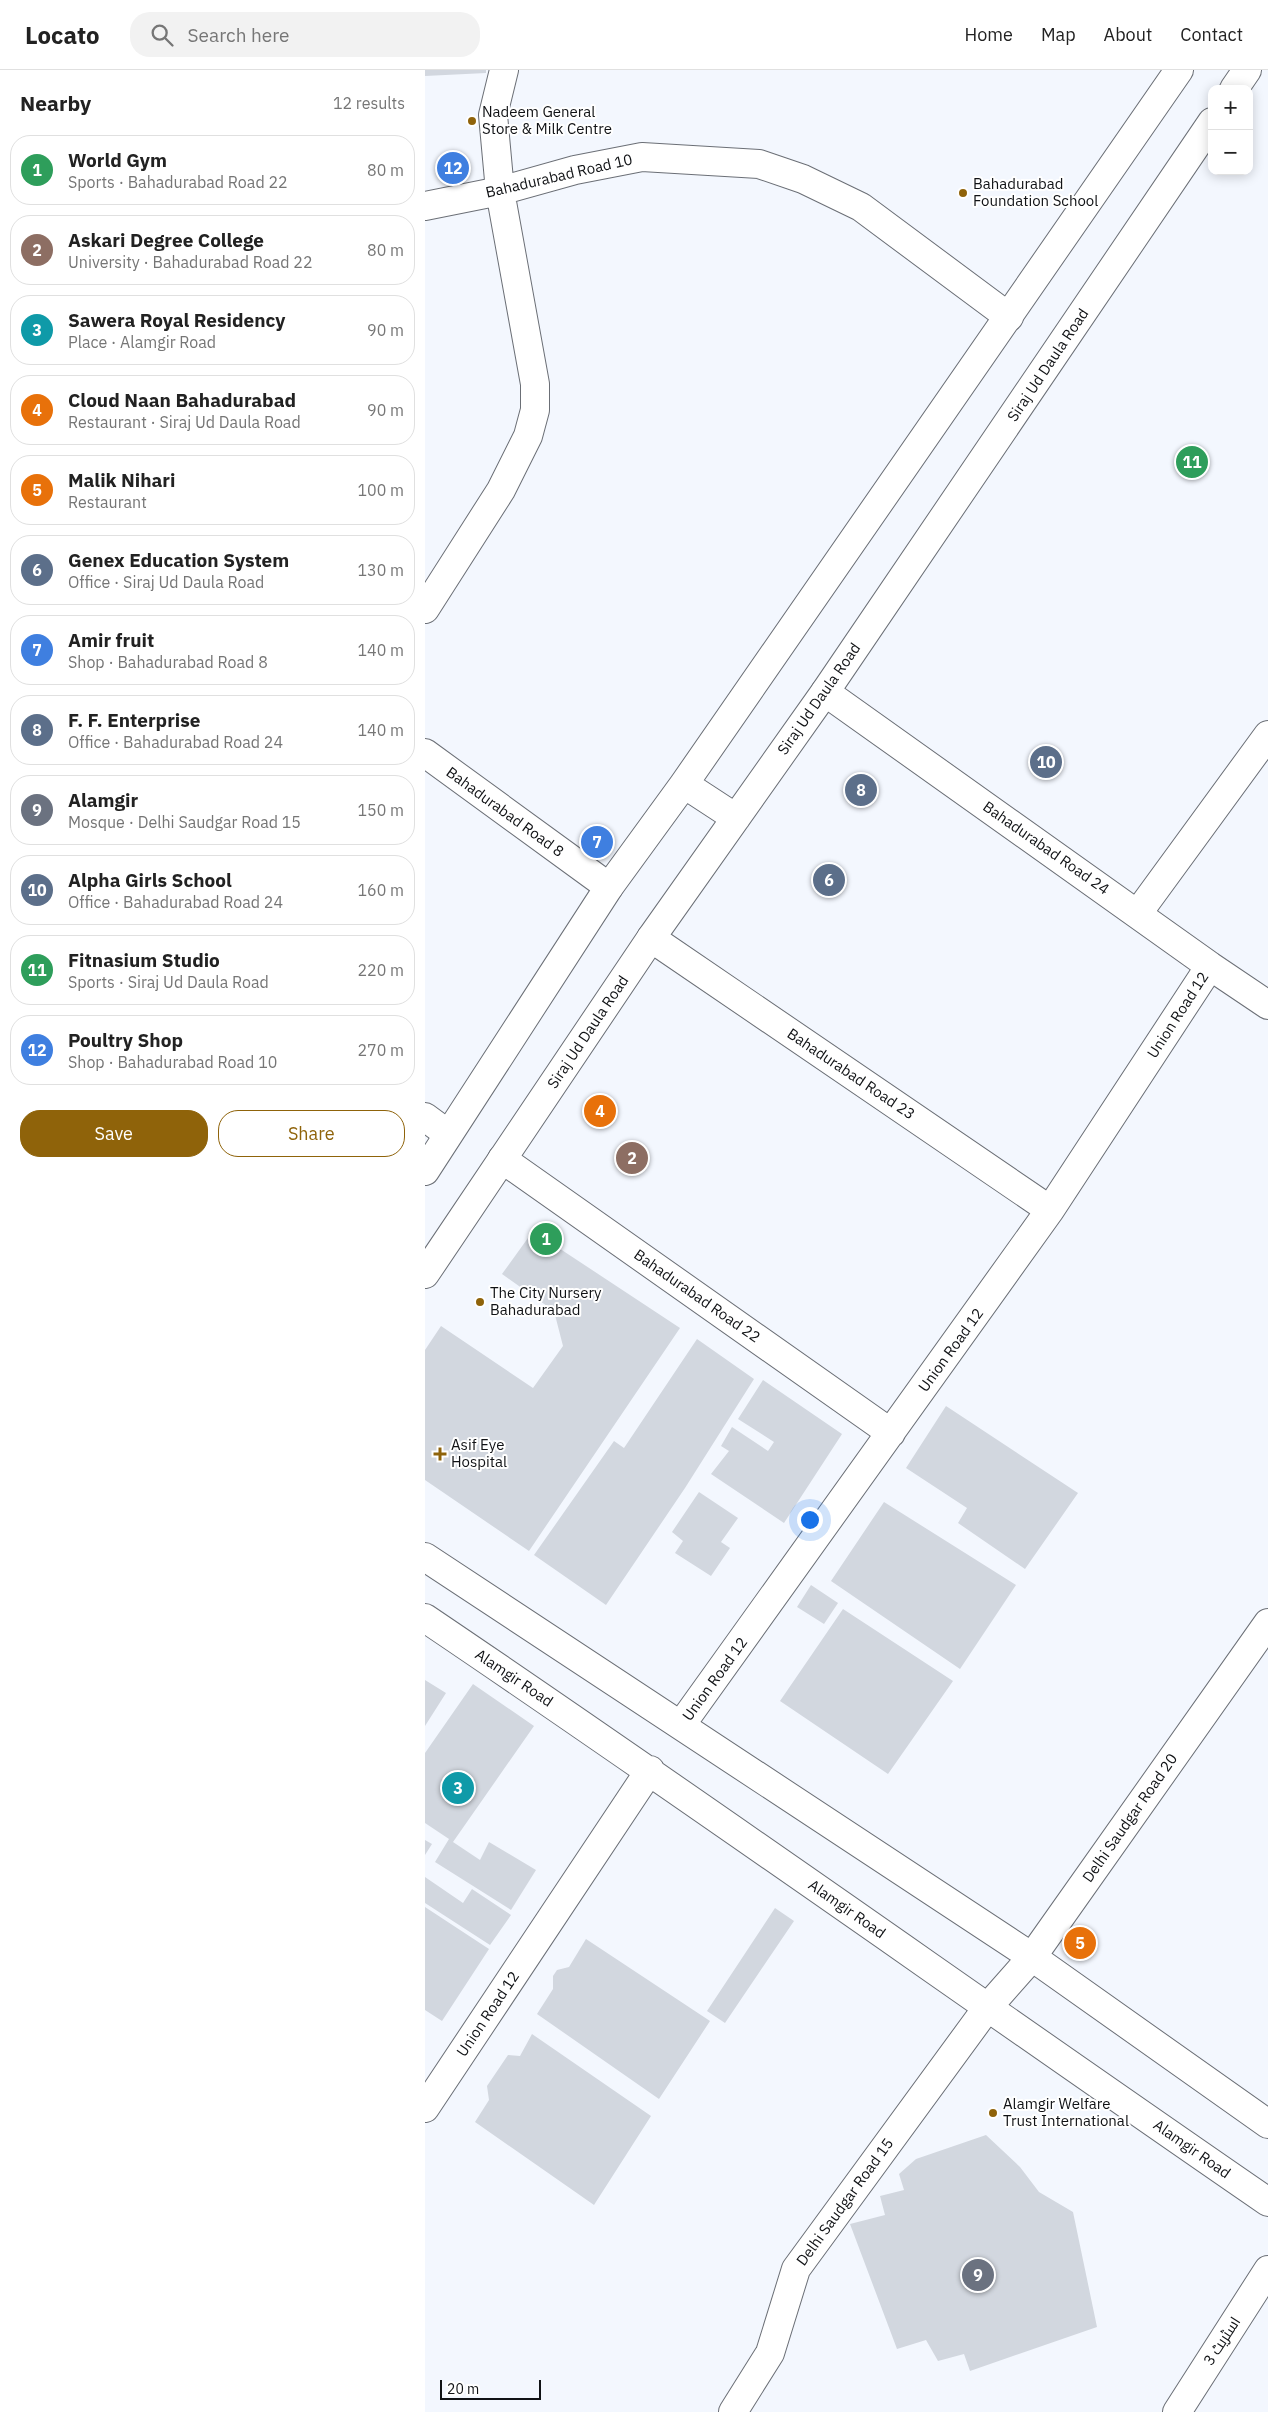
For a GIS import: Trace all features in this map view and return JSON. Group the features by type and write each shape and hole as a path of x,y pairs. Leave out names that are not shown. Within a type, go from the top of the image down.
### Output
{"street":[{"path":"425,609 501,490 529,436 535,410 533,375 500,192 493,116 504,70"},
{"path":"425,1171 609,888 684,784 1179,70"},
{"path":"1238,85 1247,70"},
{"name":"Siraj Ud Daula Road","path":"425,1274 651,938 825,692 1208,128"},
{"name":"Bahadurabad Road 10","path":"425,206 500,192 575,170 642,156 759,164 803,178 861,207 1009,317"},
{"name":"Bahadurabad Road 24","path":"825,692 1210,966 1268,1005"},
{"path":"1138,913 1268,735"},
{"name":"Bahadurabad Road 8","path":"425,753 609,888"},
{"path":"684,784 736,818"},
{"name":"Bahadurabad Road 23","path":"651,938 1050,1210"},
{"name":"Union Road 12","path":"681,1725 1050,1210 1210,966"},
{"path":"425,1118 448,1134"},
{"name":"Bahadurabad Road 22","path":"502,1159 891,1433"},
{"path":"425,1557 1032,1957 1268,2124"},
{"name":"Alamgir Road","path":"425,1618 650,1770 987,2008 1268,2202"},
{"name":"Delhi Saudgar Road 20","path":"987,2008 1032,1957 1268,1623"},
{"name":"Union Road 12","path":"425,2108 433,2079 650,1770"},
{"name":"Delhi Saudgar Road 15","path":"733,2412 770,2353 796,2270 987,2008"},
{"name":"اسٹریٹ 3","path":"1177,2412 1268,2270"}],"building":[{"path":"425,70 486,70 486,73 425,76"},
{"path":"533,1231 680,1328 529,1551 425,1480 425,1350 441,1326 533,1388 563,1346 554,1311 502,1274"},
{"path":"697,1339 754,1379 685,1488 606,1605 534,1555 614,1441 624,1448"},
{"path":"763,1380 842,1434 784,1523 711,1474 729,1451 721,1446 732,1427 768,1451 774,1442 738,1419"},
{"path":"946,1406 1078,1493 1025,1569 958,1523 967,1508 906,1468"},
{"path":"699,1492 738,1518 721,1542 730,1548 711,1576 675,1553 683,1541 672,1532"},
{"path":"884,1502 1016,1585 960,1669 831,1581"},
{"path":"811,1585 838,1603 824,1624 797,1607"},
{"path":"843,1609 953,1681 888,1774 780,1701"},
{"path":"425,1680 446,1693 425,1726"},
{"path":"473,1684 534,1726 453,1842 480,1860 489,1842 536,1870 511,1910 435,1862 449,1839 425,1823 425,1753"},
{"path":"425,1840 432,1844 425,1855"},
{"path":"425,1877 463,1903 472,1889 511,1915 490,1945 425,1903"},
{"path":"425,1907 489,1949 442,2021 425,2010"},
{"path":"775,1908 794,1921 725,2023 707,2011"},
{"path":"586,1939 710,2021 659,2099 537,2014 553,1989 553,1976 557,1970 569,1967"},
{"path":"532,2034 651,2116 594,2205 475,2122 489,2100 487,2086 508,2055 520,2056"},
{"path":"986,2135 1020,2167 1039,2192 1073,2212 1097,2327 970,2371 964,2354 938,2361 926,2340 897,2349 850,2224 885,2215 880,2196 904,2190 899,2174 916,2159"}],"place":[{"name":"Nadeem General Store & Milk Centre","path":"472,121"},
{"name":"Poultry Shop","path":"453,168"},
{"name":"Bahadurabad Foundation School","path":"963,193"},
{"name":"Fitnasium Studio","path":"1192,462"},
{"name":"Alpha Girls School","path":"1046,762"},
{"name":"F. F. Enterprise","path":"861,790"},
{"name":"Amir fruit","path":"597,842"},
{"name":"Genex Education System","path":"829,880"},
{"name":"Cloud Naan Bahadurabad","path":"600,1111"},
{"name":"Askari Degree College","path":"632,1158"},
{"name":"World Gym","path":"546,1239"},
{"name":"The City Nursery Bahadurabad","path":"480,1302"},
{"name":"Asif Eye Hospital","path":"440,1454"},
{"name":"Sawera Royal Residency","path":"458,1788"},
{"name":"Malik Nihari","path":"1080,1943"},
{"name":"Alamgir Welfare Trust International","path":"993,2113"},
{"name":"Alamgir","path":"978,2275"}]}
